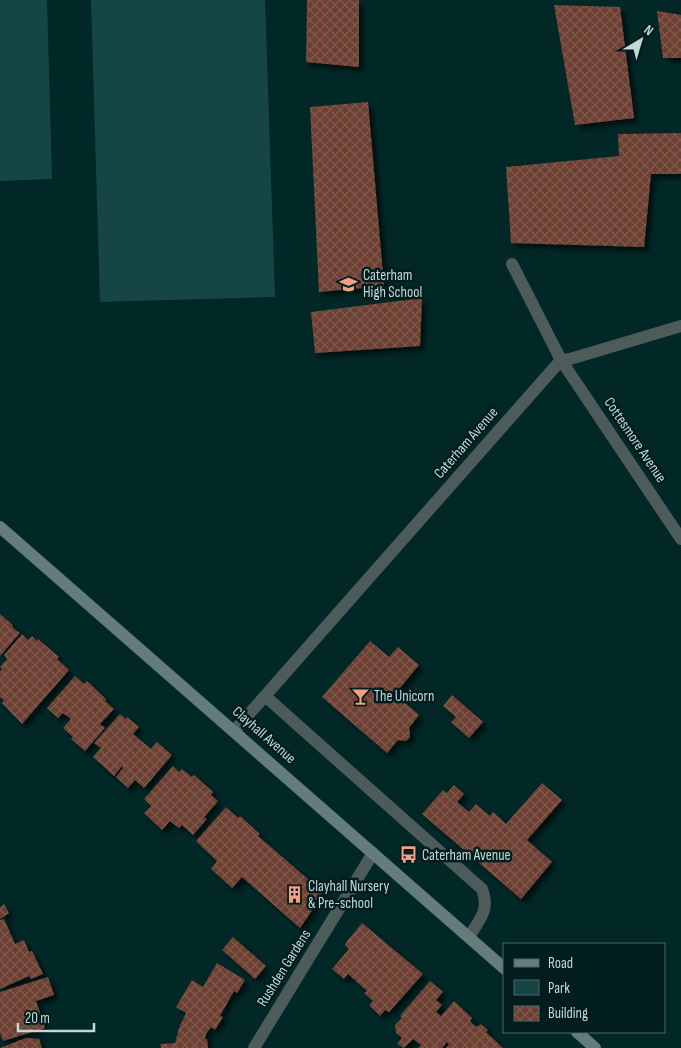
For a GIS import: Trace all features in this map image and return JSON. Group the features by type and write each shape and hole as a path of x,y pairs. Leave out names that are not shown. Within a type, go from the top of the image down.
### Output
{"street":[{"name":"Cottesmore Avenue","path":"512,264 561,360 681,539"},
{"path":"561,360 681,326"},
{"name":"Caterham Avenue","path":"234,731 561,360"},
{"name":"Clayhall Avenue","path":"0,527 503,967"},
{"path":"265,696 482,888 486,900 485,907 483,914 469,937"},
{"name":"Rushden Gardens","path":"254,1048 373,853"},
{"path":"578,1033 595,1048"}],"green space":[{"path":"0,0 47,0 52,179 0,181"},
{"path":"91,0 265,0 275,297 100,302"}],"building":[{"path":"307,0 359,0 359,67 306,62"},
{"path":"554,5 620,7 634,118 575,125"},
{"path":"657,11 681,15 681,58 663,58"},
{"path":"368,102 384,286 319,292 310,107"},
{"path":"681,133 681,174 651,174 644,247 511,243 506,167 619,156 618,134"},
{"path":"422,298 420,346 315,353 311,312"},
{"path":"0,614 20,633 0,656"},
{"path":"22,634 28,640 32,636 37,641 38,639 59,657 57,659 69,670 22,724 2,703 4,700 0,697 0,672 2,669 0,667 7,659 4,655"},
{"name":"The Unicorn","path":"370,641 389,657 398,647 419,665 395,694 419,715 409,728 410,737 406,741 398,740 387,753 322,697"},
{"path":"75,676 84,684 87,681 114,709 100,724 105,728 85,751 71,739 73,737 63,728 71,719 63,713 58,718 47,708"},
{"path":"452,695 483,722 469,738 451,722 456,717 443,706"},
{"path":"120,714 139,727 133,734 151,749 157,742 172,755 144,788 135,780 128,788 116,777 123,768 122,766 114,776 93,757 101,748 94,743"},
{"path":"173,766 179,772 182,769 192,777 194,775 213,792 211,795 218,801 204,817 207,819 193,835 182,825 179,828 170,821 162,830 144,813 151,806 144,799"},
{"path":"542,783 562,800 527,840 552,862 521,899 422,814 443,790 447,793 454,785 464,794 457,802 469,812 476,804 490,816 493,812 506,824"},
{"path":"226,807 238,818 240,816 260,834 258,836 323,892 312,904 315,906 300,928 242,877 232,888 211,869 217,861 196,841"},
{"path":"4,904 9,913 0,919 0,907"},
{"path":"4,919 15,944 24,940 29,952 32,951 43,974 31,979 29,976 0,989 0,920"},
{"path":"362,923 423,974 389,1012 385,1010 380,1016 369,1005 373,1001 364,993 367,991 348,974 344,979 332,969 349,949 345,945 347,941"},
{"path":"233,937 266,966 255,979 222,950"},
{"path":"217,963 245,980 237,993 234,991 220,1016 223,1017 215,1030 211,1027 206,1034 205,1039 207,1039 208,1048 161,1048 160,1044 175,1043 186,1013 176,1007 192,980 203,987"},
{"path":"48,977 54,995 36,1001 45,1028 3,1041 0,1033 0,992"},
{"path":"430,981 443,992 436,1000 442,1005 436,1012 441,1016 454,1001 472,1018 470,1021 476,1027 481,1024 488,1030 486,1032 503,1048 446,1048 449,1044 447,1042 442,1048 418,1048 421,1045 413,1039 404,1048 397,1044 402,1038 396,1033 395,1025 402,1018 400,1016"},
{"path":"26,1038 39,1039 42,1048 0,1048"}],"place":[{"name":"Caterham High School","path":"349,284"},
{"name":"The Unicorn","path":"360,696"},
{"name":"Caterham Avenue","path":"408,855"},
{"name":"Clayhall Nursery & Pre-school","path":"294,895"}]}
